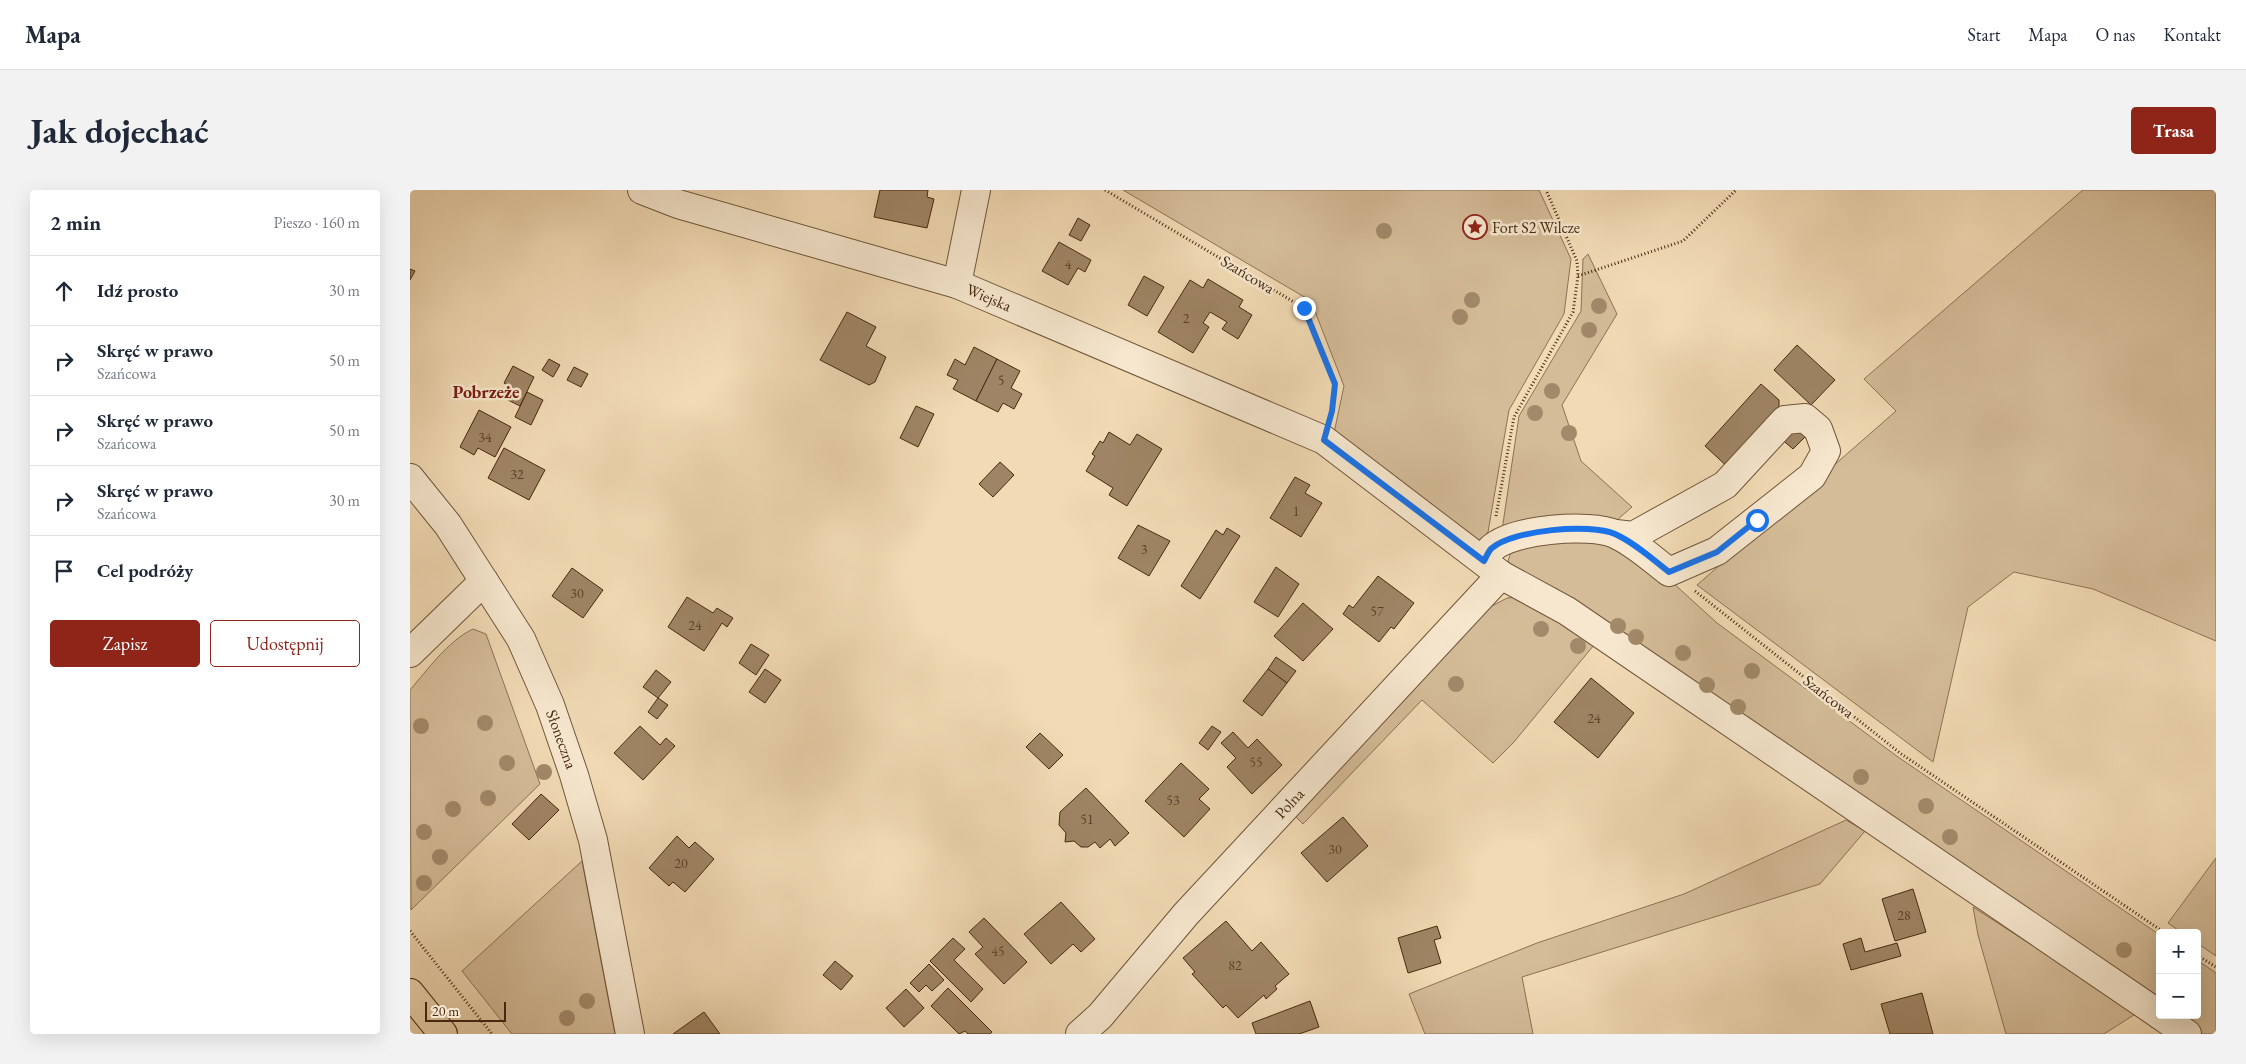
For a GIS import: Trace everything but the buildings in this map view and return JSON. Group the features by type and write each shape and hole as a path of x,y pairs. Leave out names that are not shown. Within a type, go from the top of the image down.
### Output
{"highway":[{"path":"410,994 443,1034"}],"street":[{"name":"Wiejska","path":"642,190 678,204 957,284 1324,440"},
{"path":"957,284 976,190"},
{"path":"1492,561 1518,536 1558,529 1599,529 1633,536 1725,485 1785,420 1805,418 1818,429 1826,451 1812,476 1717,552 1669,572 1642,550 1616,534"},
{"path":"1324,440 1492,561 2156,1012"},
{"name":"Słoneczna","path":"410,478 448,525 521,639 550,705 574,775 593,840 630,1034"},
{"name":"Polna","path":"1080,1034 1107,1025 1186,914 1492,561"},
{"path":"410,653 484,581"},
{"path":"2166,1019 2188,1034"}],"path":[{"name":"Szańcowa","path":"1105,190 1304,308 1335,384 1332,411 1324,440"},
{"path":"1492,561 1514,417 1573,312 1578,276 1577,260 1546,190"},
{"path":"1578,276 1683,241 1736,190"},
{"name":"Szańcowa","path":"1669,572 1900,753 2159,929"},
{"path":"410,931 492,1034"},
{"path":"2201,958 2216,967"}],"shaded area":[{"path":"1123,190 1539,190 1571,259 1564,314 1509,410 1488,532 1481,542 1334,433 1344,386 1311,301"},
{"path":"2083,190 2216,190 2216,641 2093,589 2014,572 1968,607 1933,762 1697,585 1896,411 1864,379"},
{"path":"1588,254 1617,314 1562,405 1581,461 1632,507 1617,520 1579,516 1501,537 1519,416 1581,311 1583,259"},
{"path":"1572,530 1638,551 1717,623 1898,757 2156,932 2156,1005 1515,570 1508,561 1512,549"},
{"path":"1521,597 1594,645 1514,742 1493,763 1422,700 1303,824 1294,815 1490,607 1507,598"},
{"path":"473,629 486,634 540,784 411,910 410,690 447,648"},
{"path":"1846,820 1865,831 1820,884 1522,977 1533,1034 1425,1034 1409,994 1537,943 1684,894"},
{"path":"2216,858 2216,956 2201,946 2201,929 2176,929 2168,923"},
{"path":"582,861 615,1034 512,1034 462,971"},
{"path":"1973,907 2137,1013 2104,1034 2006,1034 1978,935"},
{"path":"2201,963 2216,973 2216,1034 2199,1034 2177,1019 2201,1019"}],"place":[{"name":"Fort S2 Wilcze","path":"1475,227"}],"district":[{"name":"Pobrzeże","path":"486,392"}],"route":[{"path":"1304,308 1335,384 1332,411 1324,440 1484,561 1492,548 1518,536 1558,529 1599,529 1616,534 1642,550 1669,572 1717,552 1757,520"}]}
